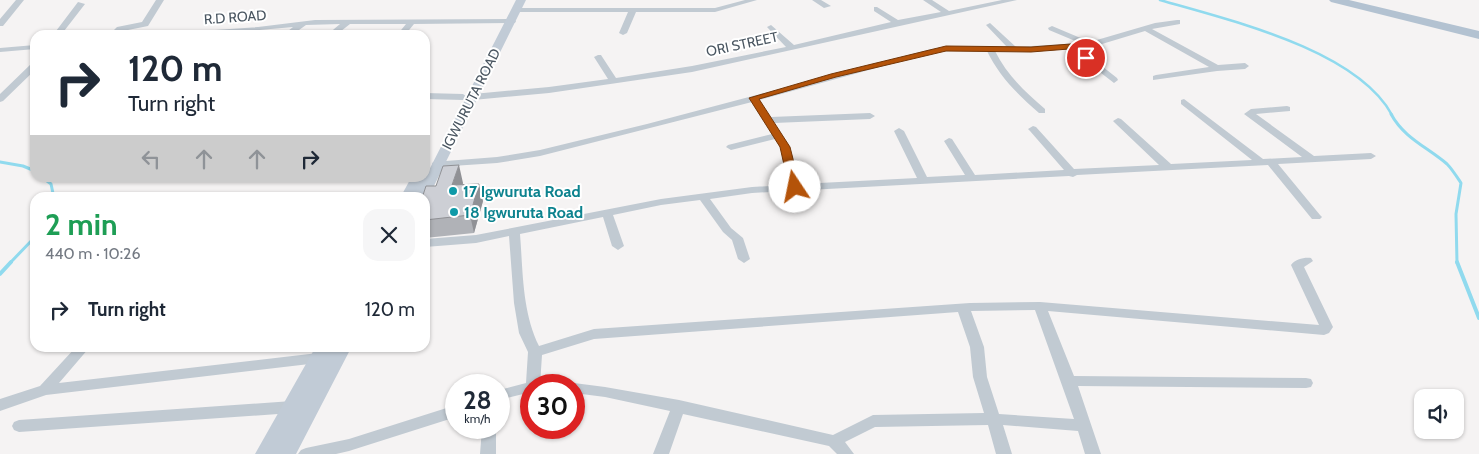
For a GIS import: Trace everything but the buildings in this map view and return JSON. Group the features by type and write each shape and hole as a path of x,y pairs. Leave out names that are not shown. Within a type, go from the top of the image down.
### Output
{"main road":[{"path":"1335,0 1478,32"},
{"path":"1354,0 1478,32"},
{"name":"IGWURUTA ROAD","path":"431,164 468,97 512,10"},
{"path":"285,454 339,352"},
{"path":"266,454 321,353"}],"street":[{"path":"0,24 20,0"},
{"path":"119,30 145,24 160,0"},
{"path":"615,11 618,0"},
{"name":"R.D ROAD","path":"247,30 305,22 411,22 512,10 632,12 715,10 753,0"},
{"path":"816,0 827,6"},
{"path":"927,0 946,12"},
{"name":"ORI STREET","path":"430,96 513,95 692,69 946,12 1013,0"},
{"path":"61,30 81,4"},
{"path":"877,9 897,23"},
{"path":"623,33 632,12"},
{"path":"294,30 305,22"},
{"path":"338,30 348,22"},
{"path":"405,30 411,22"},
{"path":"431,164 497,160 540,153 650,126 931,51 961,48 1014,50 1089,45 1177,22"},
{"path":"990,25 1014,50"},
{"path":"771,27 791,48"},
{"path":"1052,28 1089,45"},
{"path":"1146,30 1216,68"},
{"path":"1071,46 1114,80"},
{"path":"0,50 30,47"},
{"path":"990,50 998,67 1009,82 1042,111"},
{"path":"598,57 614,80"},
{"path":"1156,78 1216,68 1245,66"},
{"path":"0,99 30,70"},
{"path":"754,98 788,154 795,187"},
{"path":"1184,102 1266,162 1316,217"},
{"path":"1287,109 1251,112 1249,114 1312,159"},
{"path":"768,120 870,116"},
{"path":"1118,122 1169,168"},
{"path":"1033,129 1073,174"},
{"path":"899,131 924,181"},
{"path":"731,147 778,136"},
{"path":"949,141 972,179"},
{"path":"430,243 514,232 661,202 795,187 1073,174 1371,156"},
{"path":"702,196 727,230 736,238 744,259"},
{"path":"607,214 618,246"},
{"path":"514,232 524,323 534,352 533,374"},
{"path":"534,352 594,334 963,308 1040,306 1324,330 1326,327 1297,265 1307,261"},
{"path":"1040,306 1069,381 1093,454"},
{"path":"963,308 976,346 980,377 1004,454"},
{"path":"45,390 78,352"},
{"path":"0,405 45,390 321,353"},
{"path":"1069,381 1306,383"},
{"path":"585,390 679,406 834,441 846,454"},
{"path":"661,454 679,406"},
{"path":"19,426 292,407"},
{"path":"306,454 349,445 445,414"},
{"path":"834,441 873,421 993,419 1082,425"},
{"path":"488,454 489,439"}],"waterway":[{"path":"1160,0 1254,28 1288,40 1321,55 1350,72 1374,92 1392,115"},
{"path":"1391,114 1402,130 1447,164 1461,183 1456,214 1457,263"},
{"path":"0,162 30,169"},
{"path":"48,182 51,184 53,192"},
{"path":"10,263 30,242"},
{"path":"0,274 11,262"},
{"path":"1457,262 1479,318"}],"place":[{"name":"17 Igwuruta Road","path":"453,191"},
{"name":"18 Igwuruta Road","path":"454,212"}],"route":[{"path":"795,187 785,147 754,98 931,51 946,49 1031,50 1071,46 1086,58"}]}
